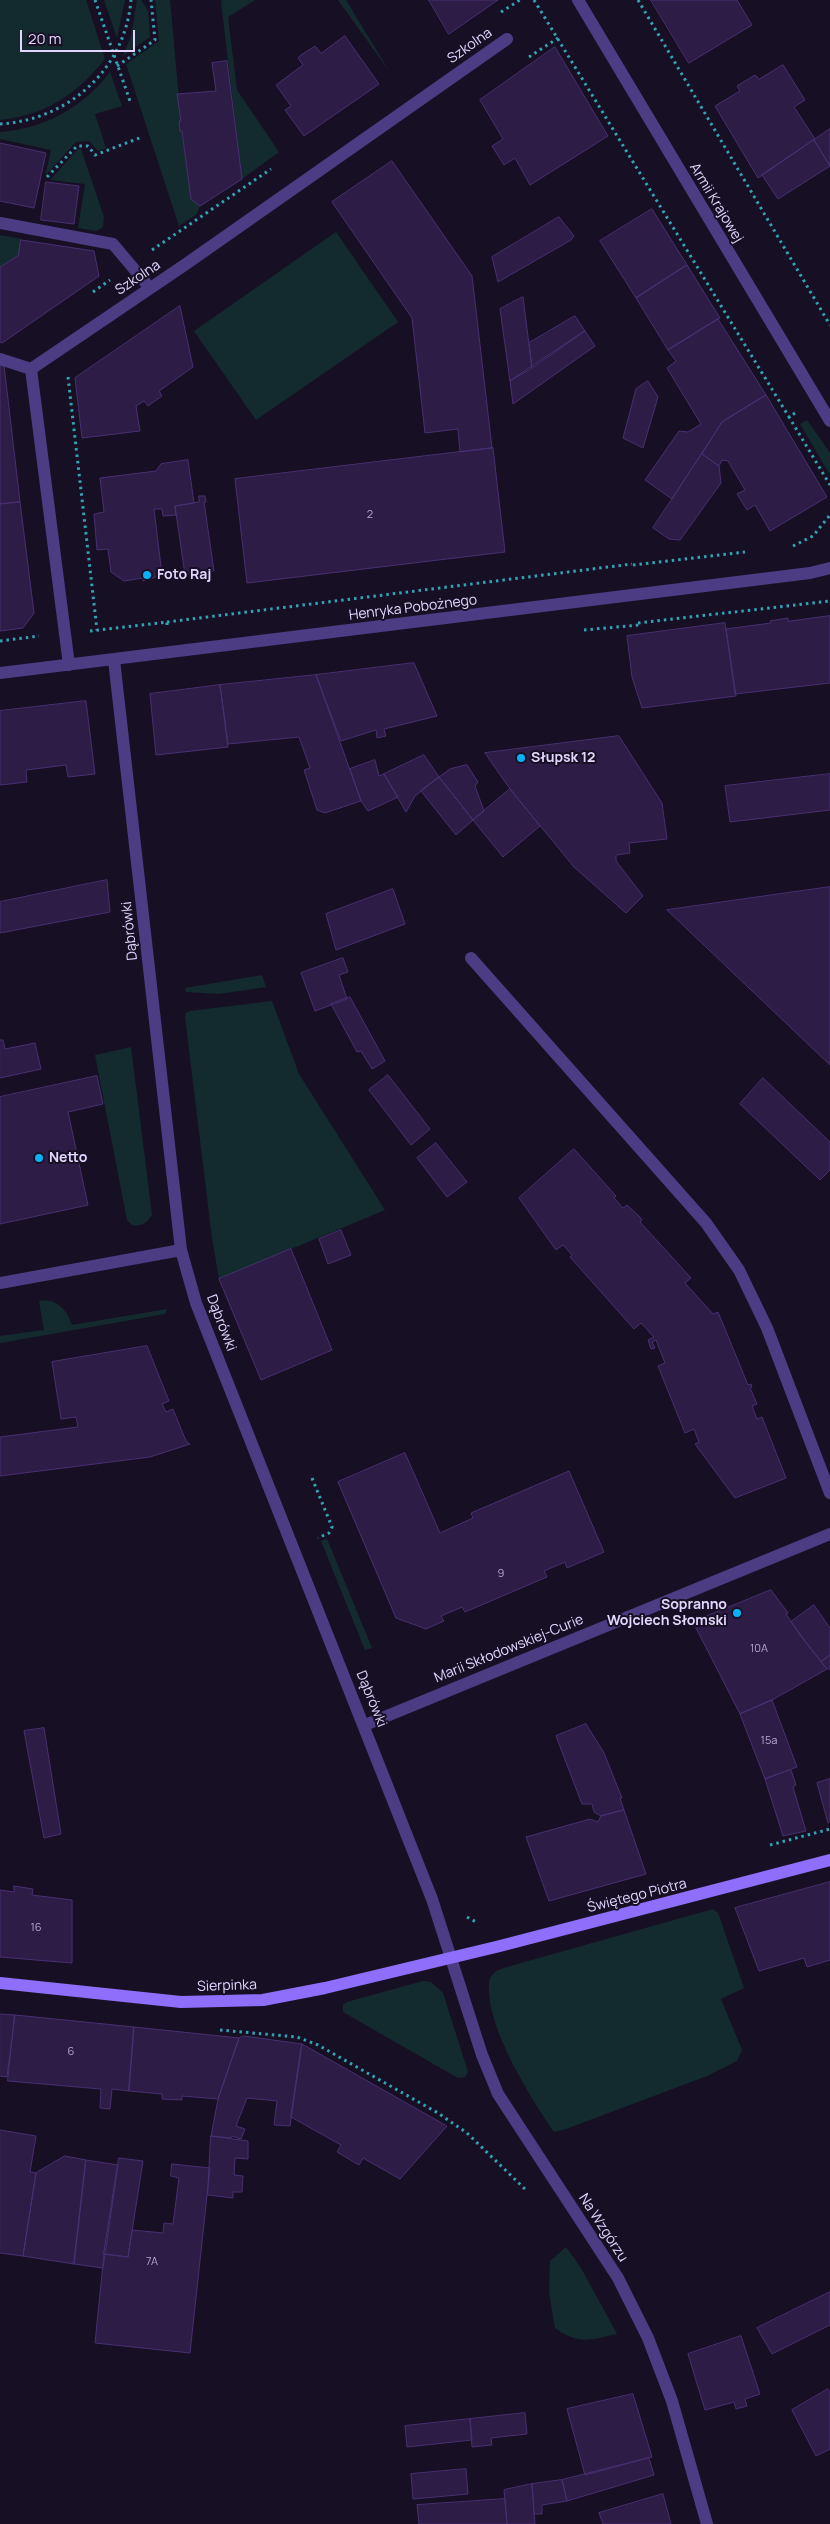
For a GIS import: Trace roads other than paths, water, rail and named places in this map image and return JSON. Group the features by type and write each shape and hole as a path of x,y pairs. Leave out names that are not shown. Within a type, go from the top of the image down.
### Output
{"main road":[{"name":"Świętego Piotra","path":"451,1958 830,1860"},
{"name":"Sierpinka","path":"0,1983 182,2002 263,2000 451,1958"}],"street":[{"name":"Armii Krajowej","path":"578,0 830,421"},
{"name":"Szkolna","path":"31,369 506,39"},
{"path":"0,223 113,244 150,288"},
{"path":"0,359 31,369 69,665"},
{"name":"Henryka Pobożnego","path":"0,673 636,596 830,568"},
{"name":"Dąbrówki","path":"114,660 181,1250 196,1303 365,1724 432,1898 451,1958"},
{"path":"471,958 706,1223 739,1270 767,1328 830,1493"},
{"path":"0,1283 181,1250"},
{"name":"Marii Skłodowskiej-Curie","path":"365,1724 830,1534"},
{"name":"Na Wzgórzu","path":"451,1958 482,2055 498,2094 618,2278 648,2338 672,2401 707,2524"}],"place":[{"name":"Foto Raj","path":"147,575"},
{"name":"Słupsk 12","path":"521,758"},
{"name":"Netto","path":"39,1158"},
{"name":"Sopranno Wojciech Słomski","path":"737,1613"}]}
